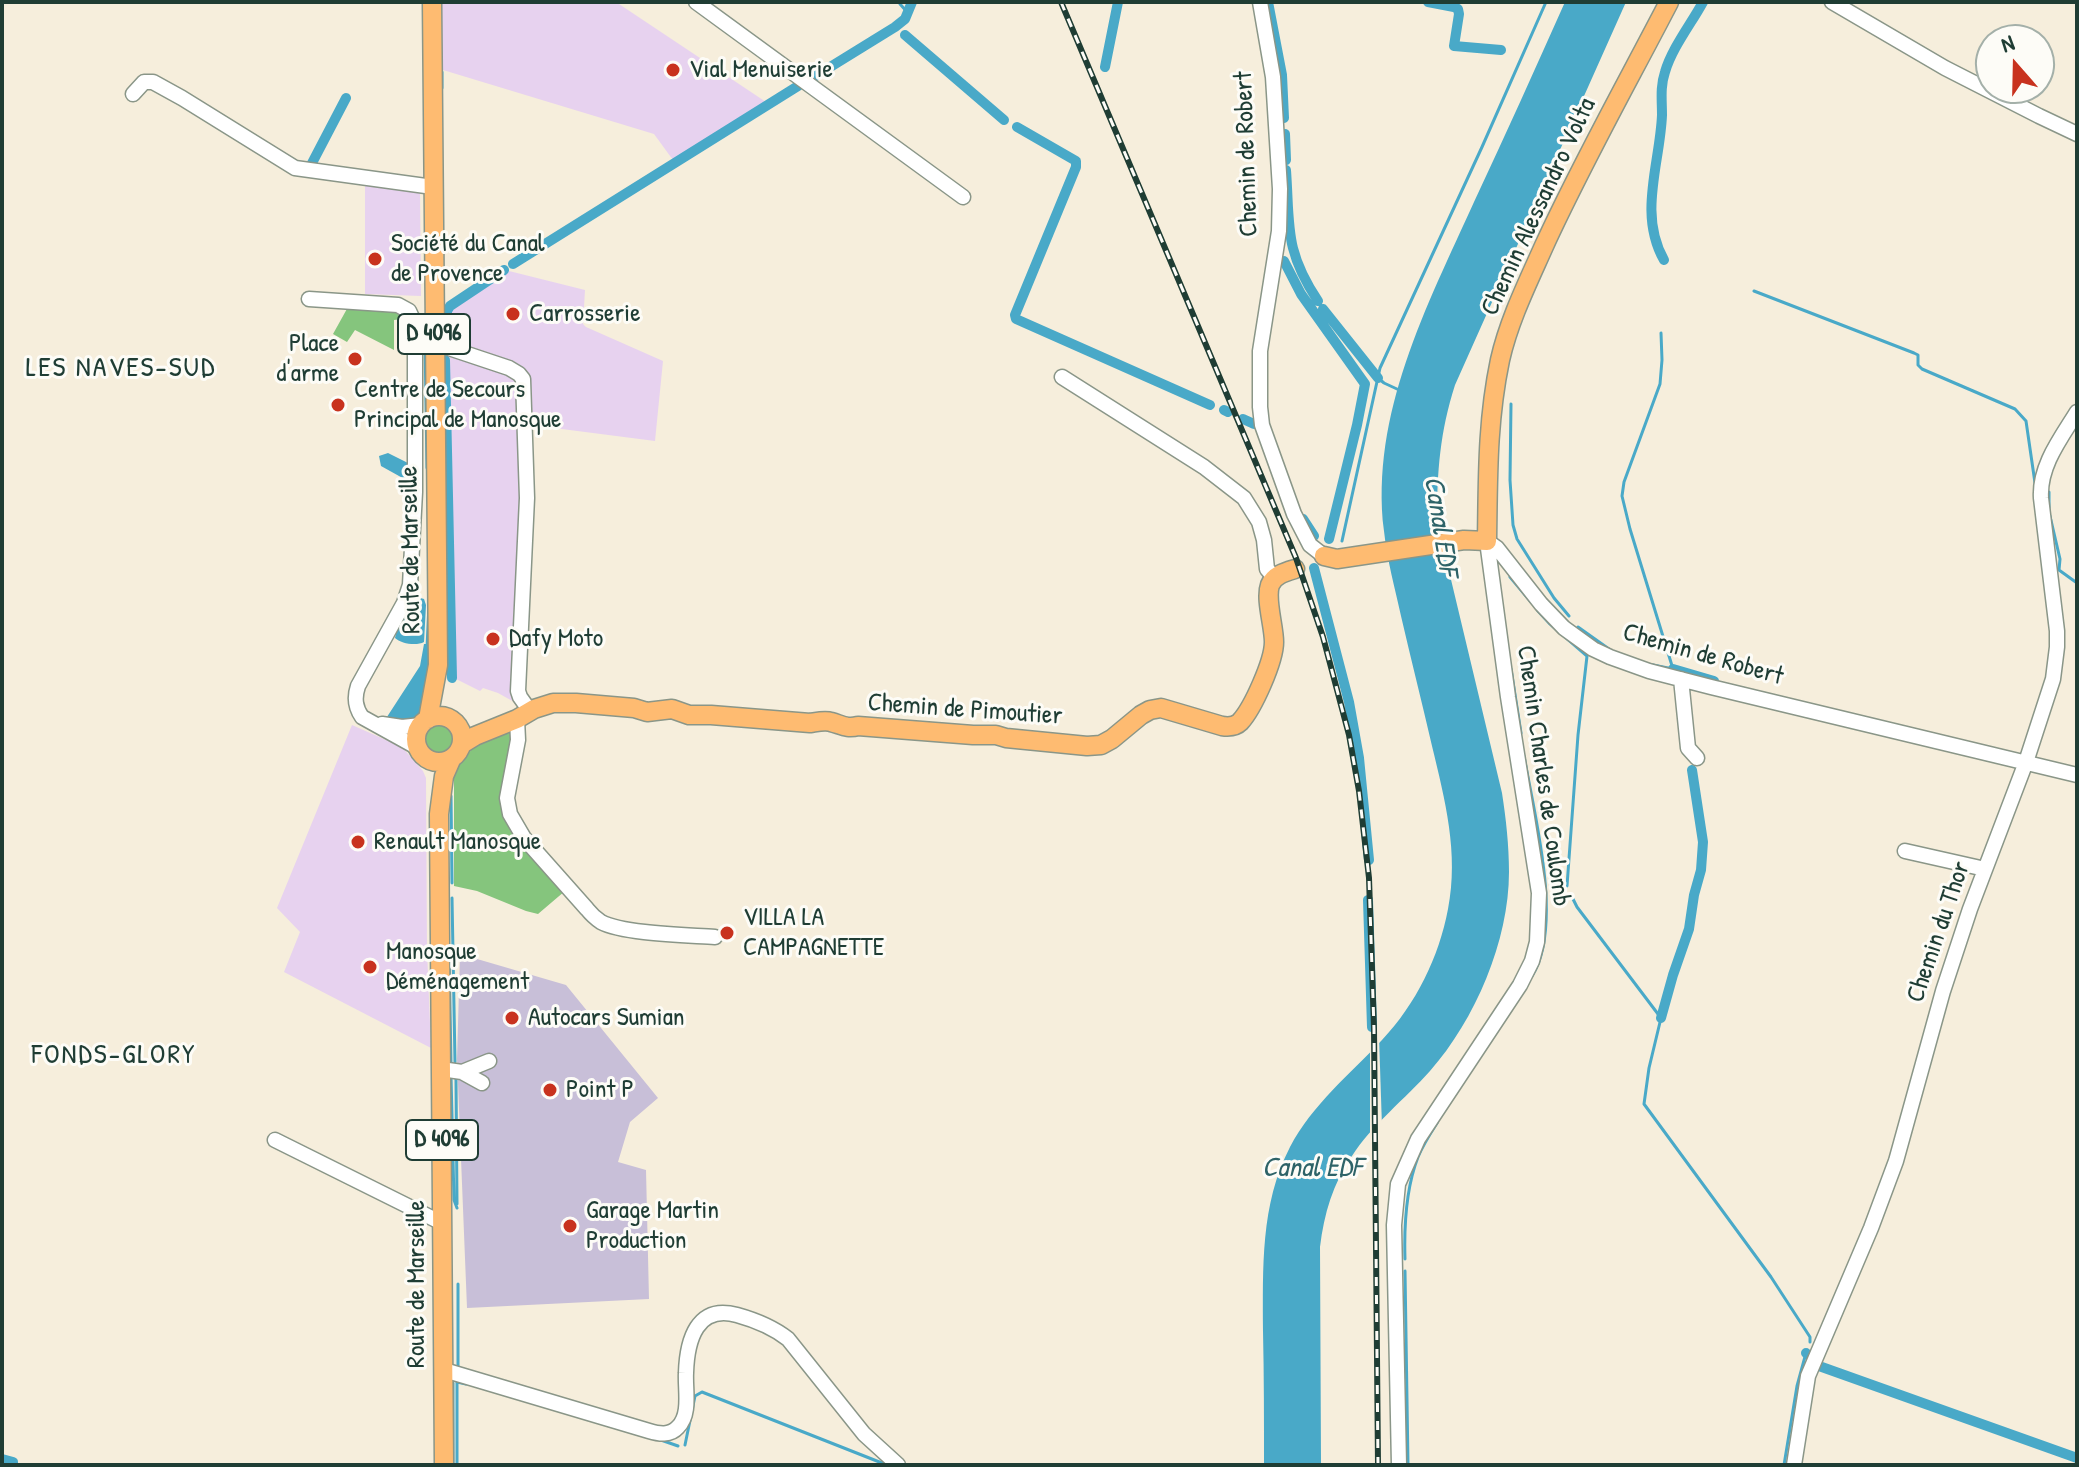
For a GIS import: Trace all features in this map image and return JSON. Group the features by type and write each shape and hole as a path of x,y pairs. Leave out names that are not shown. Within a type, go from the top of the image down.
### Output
{"main road":[{"name":"Route de Marseille","path":"432,2 438,665 441,686 453,721"},
{"name":"Chemin Alessandro Volta","path":"1487,541 1489,428 1505,343 1518,305 1571,187 1669,2"},
{"path":"1275,578 1342,553 1464,540 1487,541"},
{"name":"Chemin de Pimoutier","path":"462,744 546,704 576,703 647,712 676,710 697,716 810,723 824,721 842,727 996,735 1087,746 1106,743 1141,715 1155,708 1230,727 1240,722 1246,713 1273,656 1268,592 1275,578"},
{"name":"Route de Marseille","path":"424,722 438,665"},
{"path":"440,716 453,721 462,735 462,744 451,760 436,763 422,753 416,738 424,722 440,716"},
{"name":"Chemin de Pimoutier","path":"453,721 517,718"},
{"name":"Route de Marseille","path":"422,753 432,775 439,814"},
{"name":"Route de Marseille","path":"444,1465 439,814 444,776 451,760"}],"street":[{"path":"696,2 963,197"},
{"name":"Chemin de Robert","path":"1260,2 1273,77 1280,189 1279,231 1260,351 1262,425 1285,493 1310,545 1342,553"},
{"path":"1832,2 1945,68 2077,134"},
{"path":"133,94 144,82 153,82 295,168 433,187"},
{"path":"309,299 398,305 409,311 416,328 411,577 407,598 356,690 356,705 366,719 422,753"},
{"path":"434,343 509,368 523,379 527,498 518,740 507,798 510,814 524,838 598,920 634,930 715,937"},
{"path":"1062,377 1204,467 1244,498 1259,522 1266,566 1275,578"},
{"name":"Chemin du Thor","path":"1794,1465 1808,1376 1896,1161 1943,991 2053,679 2057,647 2056,614 2041,484 2049,460 2077,412"},
{"name":"Chemin de Robert","path":"1487,541 1497,548 1552,616 1578,639 1610,657 1681,679 2077,775"},
{"name":"Chemin Charles de Coulomb","path":"1399,1465 1394,1225 1398,1184 1418,1139 1520,985 1532,961 1540,911 1538,880 1487,541"},
{"path":"1491,582 1500,567 1511,565"},
{"path":"1681,679 1688,748 1697,758"},
{"path":"366,719 394,726 424,722"},
{"path":"1905,851 1985,869"},
{"path":"462,1072 489,1061"},
{"path":"441,1069 462,1072 482,1083"},
{"path":"275,1140 442,1223"},
{"path":"444,1370 649,1431 667,1433 677,1428 684,1416 686,1367 696,1329 712,1313 726,1312 772,1328 788,1339 864,1434 898,1465"}],"shaded area":[{"path":"440,2 616,2 766,102 673,160 654,134 443,70"},
{"path":"365,184 420,190 421,296 365,294"},
{"path":"509,271 585,290 583,324 586,327 663,361 655,441 523,424 516,703 498,693 483,688 480,691 454,678 447,360 449,310"},
{"path":"352,725 402,747 426,778 431,1048 284,972 300,932 277,908"},
{"path":"460,954 566,985 658,1098 630,1122 618,1162 646,1170 649,1299 467,1308 457,1059"}],"green space":[{"path":"348,307 393,310 403,319 394,320 394,350 355,330 347,342 333,334"},
{"path":"439,722 451,727 456,739 451,751 439,756 427,751 422,739 427,727"},
{"path":"512,733 502,800 565,891 538,914 477,891 454,886 454,774 475,745"}],"water":[{"name":"Canal EDF","path":"1565,2 1626,2 1455,385 1446,419 1439,468 1437,521 1502,793 1509,872 1503,925 1486,978 1461,1028 1430,1071 1360,1145 1345,1166 1330,1199 1320,1247 1321,1465 1264,1465 1265,1237 1280,1169 1309,1117 1382,1040 1415,995 1439,945 1451,888 1451,847 1446,807 1391,574 1384,531 1382,488 1394,403 1406,362 1438,281"},
{"path":"388,453 408,463 408,481 381,466 379,456"},
{"path":"417,597 424,599 426,605 424,642 405,643 395,638 396,633"},
{"path":"424,644 430,644 430,672 429,694 422,712 409,721 385,720 420,666"}],"pier":[{"path":"1379,1037 1382,1127 1370,1139 1370,1046"}],"waterway":[{"path":"814,77 895,27 905,19 912,2"},
{"path":"1105,67 1118,2"},
{"path":"1268,2 1282,75 1284,118"},
{"path":"1428,2 1458,9 1454,46 1501,50"},
{"path":"1342,541 1380,368 1546,2"},
{"path":"1664,260 1656,243 1651,207 1662,115 1662,83 1672,54 1703,2"},
{"path":"900,4 908,13"},
{"path":"905,35 1004,120"},
{"path":"442,72 442,88"},
{"path":"513,264 798,86"},
{"path":"311,165 346,98"},
{"path":"1017,127 1076,161 1076,167 1016,319 1210,405"},
{"path":"1285,134 1286,160"},
{"path":"1286,170 1294,252 1318,301"},
{"path":"1284,261 1301,294 1365,384 1329,539"},
{"path":"447,330 450,306 504,270"},
{"path":"1754,291 1914,353 1918,355 1918,365 1922,369 2015,409 2026,421 2035,483"},
{"path":"1323,309 1378,378"},
{"path":"1661,333 1660,384 1624,482 1622,496 1673,669"},
{"path":"425,340 427,468"},
{"path":"445,360 452,678"},
{"path":"1378,378 1397,389"},
{"path":"1511,404 1513,525 1517,539 1569,616"},
{"path":"1224,410 1228,412"},
{"path":"1243,419 1254,424"},
{"path":"2049,492 2049,508"},
{"path":"2050,516 2060,559 2059,570 2077,583"},
{"path":"1303,519 1314,536"},
{"path":"1314,568 1349,702 1359,758 1369,860"},
{"path":"1510,577 1531,602"},
{"path":"427,648 429,604"},
{"path":"1538,611 1587,656 1567,886"},
{"path":"1578,627 1609,649"},
{"path":"1653,665 1673,669"},
{"path":"1511,669 1521,733"},
{"path":"1673,669 1714,681"},
{"path":"1524,756 1544,869 1546,899 1546,929 1541,955 1532,976"},
{"path":"1661,1018 1689,929 1701,870 1703,842 1692,770"},
{"path":"451,796 452,883"},
{"path":"1572,897 1661,1018 1644,1104 1771,1277 1810,1337 1810,1342"},
{"path":"452,898 455,1062"},
{"path":"1368,900 1372,1027"},
{"path":"449,952 451,1065"},
{"path":"451,1076 454,1200 457,1208"},
{"path":"456,1079 457,1204"},
{"path":"1405,1259 1411,1181 1420,1153 1437,1123"},
{"path":"1405,1271 1408,1465"},
{"path":"458,1284 458,1369"},
{"path":"1784,1465 1797,1386 1806,1353"},
{"path":"1819,1366 2077,1458"},
{"path":"457,1465 457,1382 466,1384"},
{"path":"453,1383 453,1465"},
{"path":"685,1445 695,1396 702,1392 887,1465"},
{"path":"658,1439 678,1446"},
{"path":"2,1459 13,1462 13,1465"}],"railway":[{"path":"1061,2 1296,558 1323,637 1349,735 1369,878 1374,1029 1378,1465"}],"place":[{"name":"Vial Menuiserie","path":"673,70"},
{"name":"Société du Canal de Provence","path":"375,259"},
{"name":"Carrosserie","path":"513,314"},
{"name":"Place d'arme","path":"355,359"},
{"name":"Centre de Secours Principal de Manosque","path":"338,405"},
{"name":"Dafy Moto","path":"493,639"},
{"name":"Renault Manosque","path":"358,842"},
{"name":"VILLA LA CAMPAGNETTE","path":"727,933"},
{"name":"Manosque Déménagement","path":"370,967"},
{"name":"Autocars Sumian","path":"512,1018"},
{"name":"Point P","path":"550,1090"},
{"name":"Garage Martin Production","path":"570,1226"}],"district":[{"name":"LES NAVES-SUD","path":"121,369"},
{"name":"FONDS-GLORY","path":"114,1056"}]}
